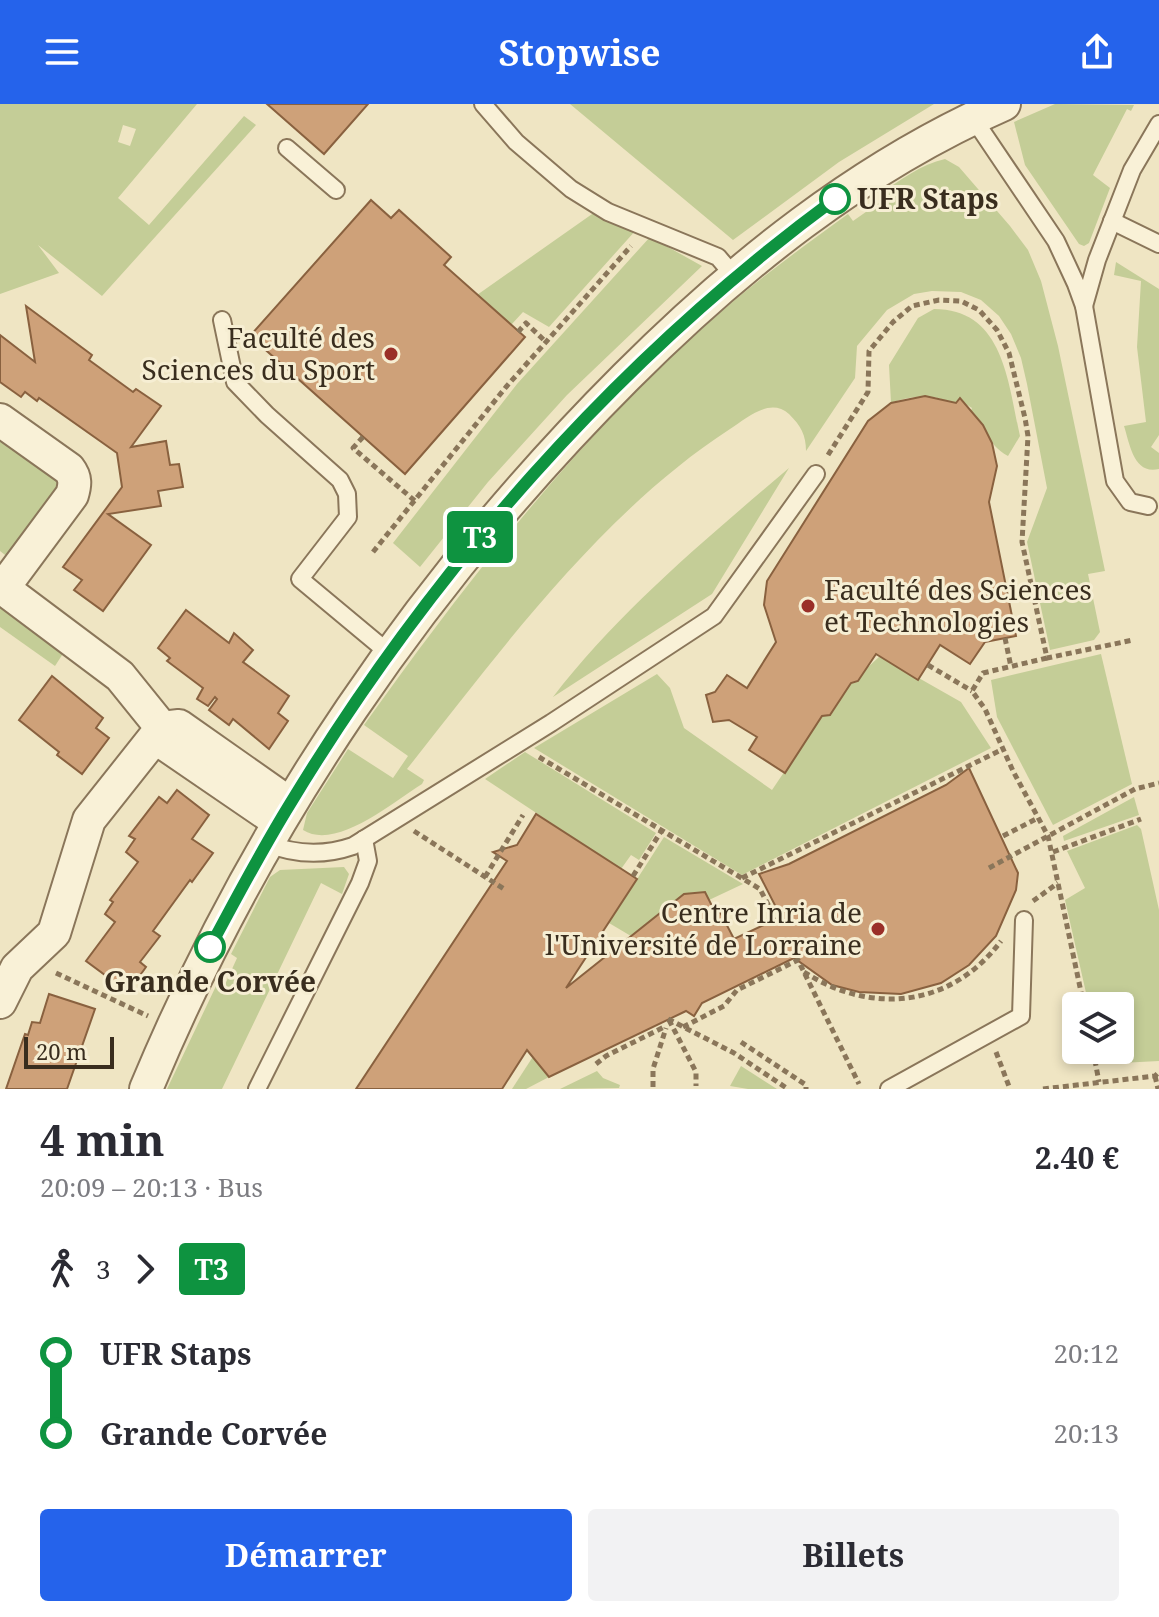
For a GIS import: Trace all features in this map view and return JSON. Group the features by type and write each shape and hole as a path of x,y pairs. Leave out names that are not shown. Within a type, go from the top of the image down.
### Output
{"street":[{"path":"146,1089 210,947 278,823 390,654 481,536 543,464 662,341 735,277 866,178 984,110"},
{"path":"0,420 69,469 75,486 72,495 2,587 120,676 162,728"},
{"path":"0,1002 17,968 54,933 89,820 162,728 179,726 278,823"}],"lane":[{"path":"483,104 516,142 571,189 608,212 718,257 735,277"},
{"path":"984,110 1056,241 1084,306 1115,481 1130,502 1148,506"},
{"path":"1084,306 1132,170 1159,124"},
{"path":"287,148 336,190"},
{"path":"1112,221 1159,244"},
{"path":"222,320 235,382 340,480 347,494 348,517 300,579 390,654"},
{"path":"278,823 281,849 319,853 338,851 364,839 551,723 714,616 816,474"},
{"path":"257,1089 360,883 368,861 364,839"},
{"path":"889,1089 1021,1016 1024,920"}],"path":[{"path":"373,552 545,341 648,227"},
{"path":"816,474 868,392 869,351 893,322 912,306 939,300 961,301 979,310 997,330 1009,353 1027,427 1022,542 1047,658"},
{"path":"518,332 526,323 545,341"},
{"path":"363,437 353,448 415,501"},
{"path":"1005,638 1011,667"},
{"path":"972,691 983,673 1133,640"},
{"path":"928,665 972,691 985,709 1048,836 1081,992"},
{"path":"742,878 1003,749"},
{"path":"529,751 760,889 777,922"},
{"path":"989,868 1135,789 1159,783"},
{"path":"485,877 523,815"},
{"path":"1003,836 1038,818"},
{"path":"1053,852 1141,819"},
{"path":"411,829 504,889"},
{"path":"633,876 662,830"},
{"path":"803,972 825,986 871,999 896,1000 922,996 945,988 971,972 993,952 1009,930"},
{"path":"26,959 172,1028"},
{"path":"683,1027 724,1006 737,990 798,960 859,1084"},
{"path":"667,1023 696,1072 696,1086"},
{"path":"653,1087 653,1069 667,1023"},
{"path":"596,1064 667,1023 683,1027 734,1053 788,1089"},
{"path":"990,1035 1010,1089"},
{"path":"741,1042 806,1085 806,1089"},
{"path":"1096,1064 1099,1082"},
{"path":"1043,1089 1157,1074 1158,1089"}],"green space":[{"path":"0,104 197,104 118,198 149,225 244,116 256,125 102,296 38,245 59,273 0,294","holes":["123,125 136,129 130,146 118,142"]},
{"path":"570,104 934,104 839,162 733,240"},
{"path":"1055,104 1134,105 1131,111 1127,109 1093,175 1110,188 1089,243 1084,246 1079,244 1025,165 1014,122"},
{"path":"945,159 959,167 1010,226 1028,250 1041,281 1058,346 1105,571 1088,574 1100,632 1094,640 1050,650 1027,542 1047,488 1021,358 1011,334 999,316 981,300 961,292 914,294 887,310 857,346 855,378 806,451 804,435 789,414 782,409 766,408 751,415 683,463 596,542 479,677 407,769 424,780 422,784 348,829 316,835 303,830 307,813 348,749 393,778 408,756 364,725 492,555 632,395 736,299 778,266 848,214 853,221 883,200 879,194 928,165"},
{"path":"595,212 636,230 549,327 523,312 511,325 477,295"},
{"path":"650,237 702,266 567,395 488,482 420,567 393,543 517,384"},
{"path":"1116,262 1159,289 1159,435 1151,447 1159,453 1159,469 1144,467 1134,457 1124,426 1146,422 1137,347 1141,281 1114,275"},
{"path":"934,309 957,312 975,321 989,335 999,353 1020,436 1008,456 995,446 970,413 972,408 959,400 955,405 940,398 923,396 891,403 889,365 918,318"},
{"path":"0,436 62,479 9,558 0,551"},
{"path":"789,468 712,594 553,697 635,605"},
{"path":"0,607 64,652 55,666 0,627"},
{"path":"1101,654 1132,784 1053,825 997,717 991,680"},
{"path":"880,656 961,702 991,748 742,875 534,748 657,674 670,688 684,728 772,790 822,716 831,715 851,683"},
{"path":"525,752 656,833 639,860 631,855 621,869 485,779"},
{"path":"1134,797 1139,815 1064,841 1063,836"},
{"path":"1137,825 1141,829 1159,910 1159,1061 1134,1062 1134,992 1086,992 1065,900 1085,888 1067,851"},
{"path":"664,837 743,884 709,900 705,893 681,896 664,913 661,912 641,942 609,923"},
{"path":"344,867 349,874 342,894 321,883 222,1089 167,1089 216,986 223,989 237,958 231,954 270,877 280,870"},
{"path":"591,967 609,978 549,1077 526,1089 512,1089"},
{"path":"741,1066 777,1089 730,1086"},
{"path":"597,1071 603,1078 620,1085 619,1088 560,1089"}],"building":[{"path":"267,104 368,104 324,154"},
{"path":"371,200 391,218 399,210 451,257 444,265 525,337 405,474 250,336"},
{"path":"26,306 92,355 89,360 133,392 136,389 161,406 131,447 166,441 170,465 179,464 183,487 158,491 161,506 108,514 151,545 103,611 74,590 82,580 63,567 122,487 117,453 39,398 37,401 25,392 21,397 0,382 0,335 35,362"},
{"path":"925,396 956,403 960,398 983,425 992,443 997,466 989,502 1016,636 985,642 970,664 940,645 918,680 876,654 858,681 851,683 830,715 822,716 785,773 749,750 757,737 729,720 713,722 706,695 715,692 727,675 747,688 776,642 764,605 767,581 868,421 891,403"},
{"path":"186,610 229,643 234,633 253,650 243,662 289,696 278,713 288,721 269,749 233,719 229,725 209,710 217,699 215,697 208,706 197,699 203,688 167,661 170,658 158,648"},
{"path":"52,676 103,718 96,728 109,738 82,774 19,720"},
{"name":"Centre Inria de l'Université de Lorraine","path":"969,768 1018,873 1016,890 996,936 969,965 941,983 901,994 859,992 832,985 794,958 702,1003 694,1016 686,1011 549,1077 527,1050 502,1089 356,1089 507,861 493,852 517,845 536,814 637,879 566,988 684,894 705,892 714,910 718,908 734,939 781,917 759,874 789,864 946,785"},
{"path":"177,790 209,815 192,839 213,853 153,931 160,936 140,962 146,967 128,992 86,961 115,922 105,914 113,902 110,900 138,862 126,852 135,839 129,836 159,797 167,803"},
{"path":"49,994 95,1009 67,1089 6,1089 25,1034 28,1035 32,1022 40,1023"}],"bus line":[{"name":"T3","path":"210,947 266,843 331,739 379,668 481,536 596,407 693,312 756,258 835,199"}],"place":[{"name":"UFR Staps","path":"835,199"},
{"name":"Faculté des Sciences du Sport","path":"391,354"},
{"name":"Faculté des Sciences et Technologies","path":"808,606"},
{"name":"Centre Inria de l'Université de Lorraine","path":"878,929"},
{"name":"Grande Corvée","path":"210,947"}]}
